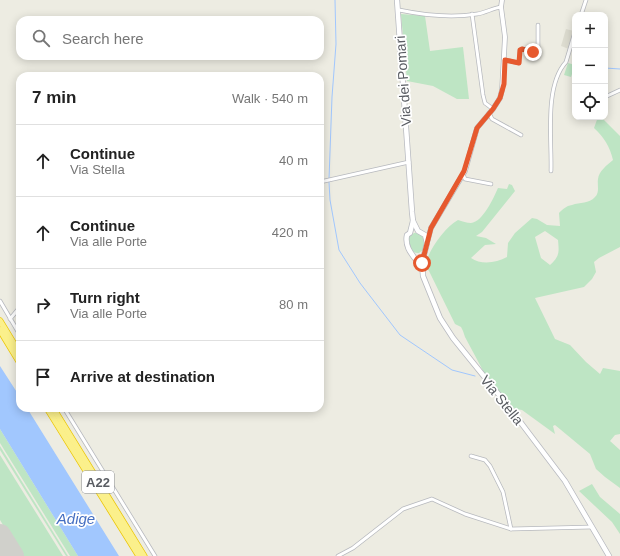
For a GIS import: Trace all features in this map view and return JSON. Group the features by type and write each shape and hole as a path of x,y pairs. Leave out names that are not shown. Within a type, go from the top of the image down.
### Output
{"highway":[{"path":"0,321 16,347"},
{"path":"0,330 16,356"},
{"name":"A22","path":"49,412 139,556"},
{"name":"A22","path":"55,412 144,556"}],"main road":[{"name":"Via dei Pomari","path":"397,0 414,221 420,232 425,236 427,243"},
{"name":"Via dei Pomari","path":"412,255 407,244 407,235 410,232 414,221"},
{"path":"410,232 420,232"},
{"path":"412,255 419,255 424,252 427,243"},
{"name":"Via Stella","path":"421,267 424,252"},
{"name":"Via Stella","path":"412,255 421,267 426,286 434,306 453,338 512,411 565,481 609,556"}],"street":[{"path":"427,243 431,228 463,174 477,128 500,98 505,60 505,37 501,7 502,0"},
{"path":"582,12 584,0"},
{"path":"398,10 435,15 472,14 501,7"},
{"path":"472,14 483,95 485,103 493,109"},
{"path":"505,60 519,63 520,50 536,51 538,48 538,25"},
{"path":"550,171 551,110 553,92 556,81 563,65 566,62 572,42"},
{"path":"608,96 620,90"},
{"path":"489,113 492,119 521,135"},
{"path":"324,181 409,162"},
{"path":"463,174 465,179 491,184"},
{"path":"420,232 431,228"},
{"path":"0,301 16,329"},
{"path":"10,319 16,312"},
{"path":"66,412 155,556"},
{"path":"471,456 485,460 490,466 503,492 511,529"},
{"path":"338,556 353,548 403,509 432,500 465,514 511,529 592,527"}],"shaded area":[{"path":"566,29 572,30 572,38 569,49 561,46"}],"green space":[{"path":"401,14 425,16 430,51 463,47 469,99 457,99 433,86 407,81"},
{"path":"568,63 572,64 571,77 564,75"},
{"path":"597,120 604,120 620,136 620,247 594,262 596,272 592,279 584,287 535,298 555,339 570,345 600,374 603,368 620,371 620,434 615,435 610,441 620,450 620,488 596,469 590,454 555,425 553,426 555,434 522,410 511,408 484,373 461,327 455,324 429,271 425,266 429,254 437,240 447,228 458,220 469,223 475,222 484,214 498,188 507,189 509,184 512,185 515,191 482,232 476,236 486,238 496,244 485,245 471,258 479,262 489,262 498,261 507,257 508,243 515,233 532,218 537,219 547,225 560,226 559,213 563,209 570,205 590,201 597,195 600,173 613,160 606,142 594,128","holes":["545,231 558,240 559,248 556,259 550,265 541,258 535,237"]},
{"path":"414,233 420,234 423,240 424,249 419,253 413,252 410,246 409,237"},
{"path":"0,429 78,556 70,556 0,443"},
{"path":"0,446 68,556 66,556 0,450"},
{"path":"0,455 63,556 22,556 0,520"},
{"path":"592,484 600,497 620,514 620,534 612,522 579,491"}],"water":[{"name":"Adige","path":"0,366 16,391 16,412 29,412 119,556 78,556 0,429"}],"waterway":[{"path":"329,179 332,97 336,44 335,0"},
{"path":"608,68 620,69"},
{"path":"329,182 330,200 339,250 360,283 400,335 452,370 475,376"}],"runway":[{"path":"0,535 13,556"}],"route":[{"path":"422,263 431,228 460,180 469,157 477,128 500,98 504,84 505,60 519,63 520,50 522,49 533,52"}]}
